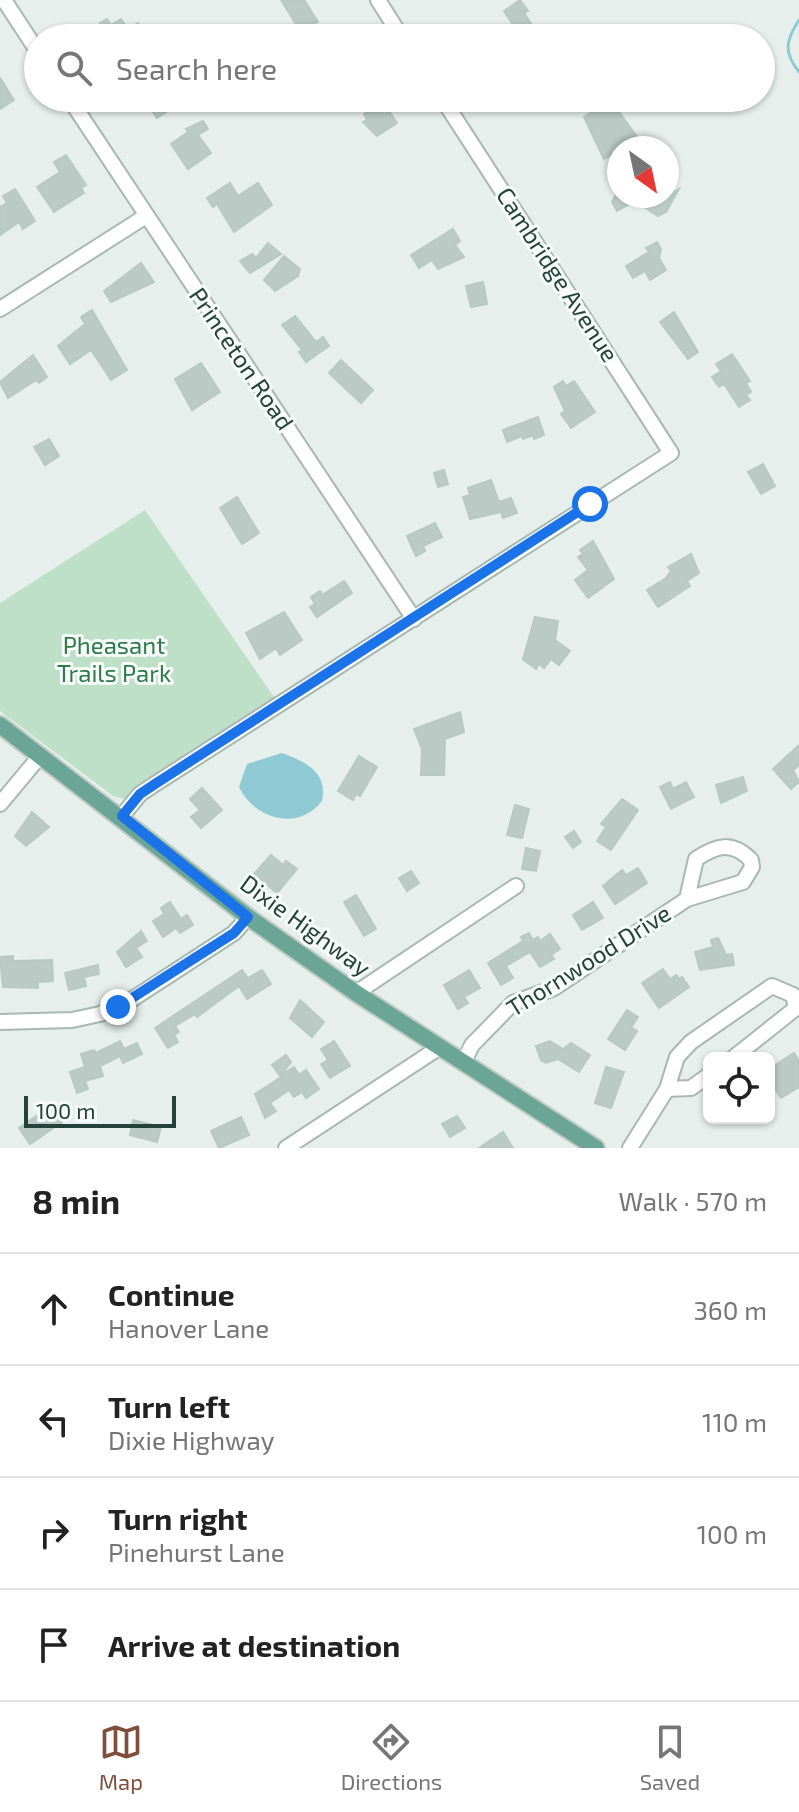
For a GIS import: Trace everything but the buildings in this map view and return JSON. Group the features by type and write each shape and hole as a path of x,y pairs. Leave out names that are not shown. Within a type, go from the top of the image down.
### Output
{"main road":[{"name":"Dixie Highway","path":"0,725 122,816 248,917 356,993 596,1148"}],"street":[{"path":"378,0 393,24"},
{"path":"5,8 24,33"},
{"name":"Princeton Road","path":"78,112 414,619"},
{"name":"Cambridge Avenue","path":"414,619 671,453 451,112"},
{"path":"0,309 146,216"},
{"path":"122,816 140,794 414,619"},
{"path":"0,804 40,756"},
{"name":"Thornwood Drive","path":"463,1063 472,1045 513,1003 554,988 687,899 743,882 752,867 751,860 740,849 726,845 711,849 696,859 687,899"},
{"path":"356,993 516,886"},
{"path":"0,1022 72,1020 109,1011 234,933 248,917"},
{"path":"630,1148 667,1089 677,1057 691,1042 772,986 793,995 796,1008 741,1052"},
{"path":"286,1148 440,1047"},
{"path":"667,1089 691,1088 703,1079"}],"green space":[{"name":"Pheasant Trails Park","path":"145,510 276,700 124,799 113,796 0,711 0,603"}],"water":[{"path":"282,753 307,764 318,775 323,791 322,801 312,811 289,819 277,818 255,807 239,787 247,764"}],"waterway":[{"path":"799,20 788,46 790,58 799,72"}],"route":[{"path":"118,1007 234,933 248,917 122,816 140,794 590,504"}]}
